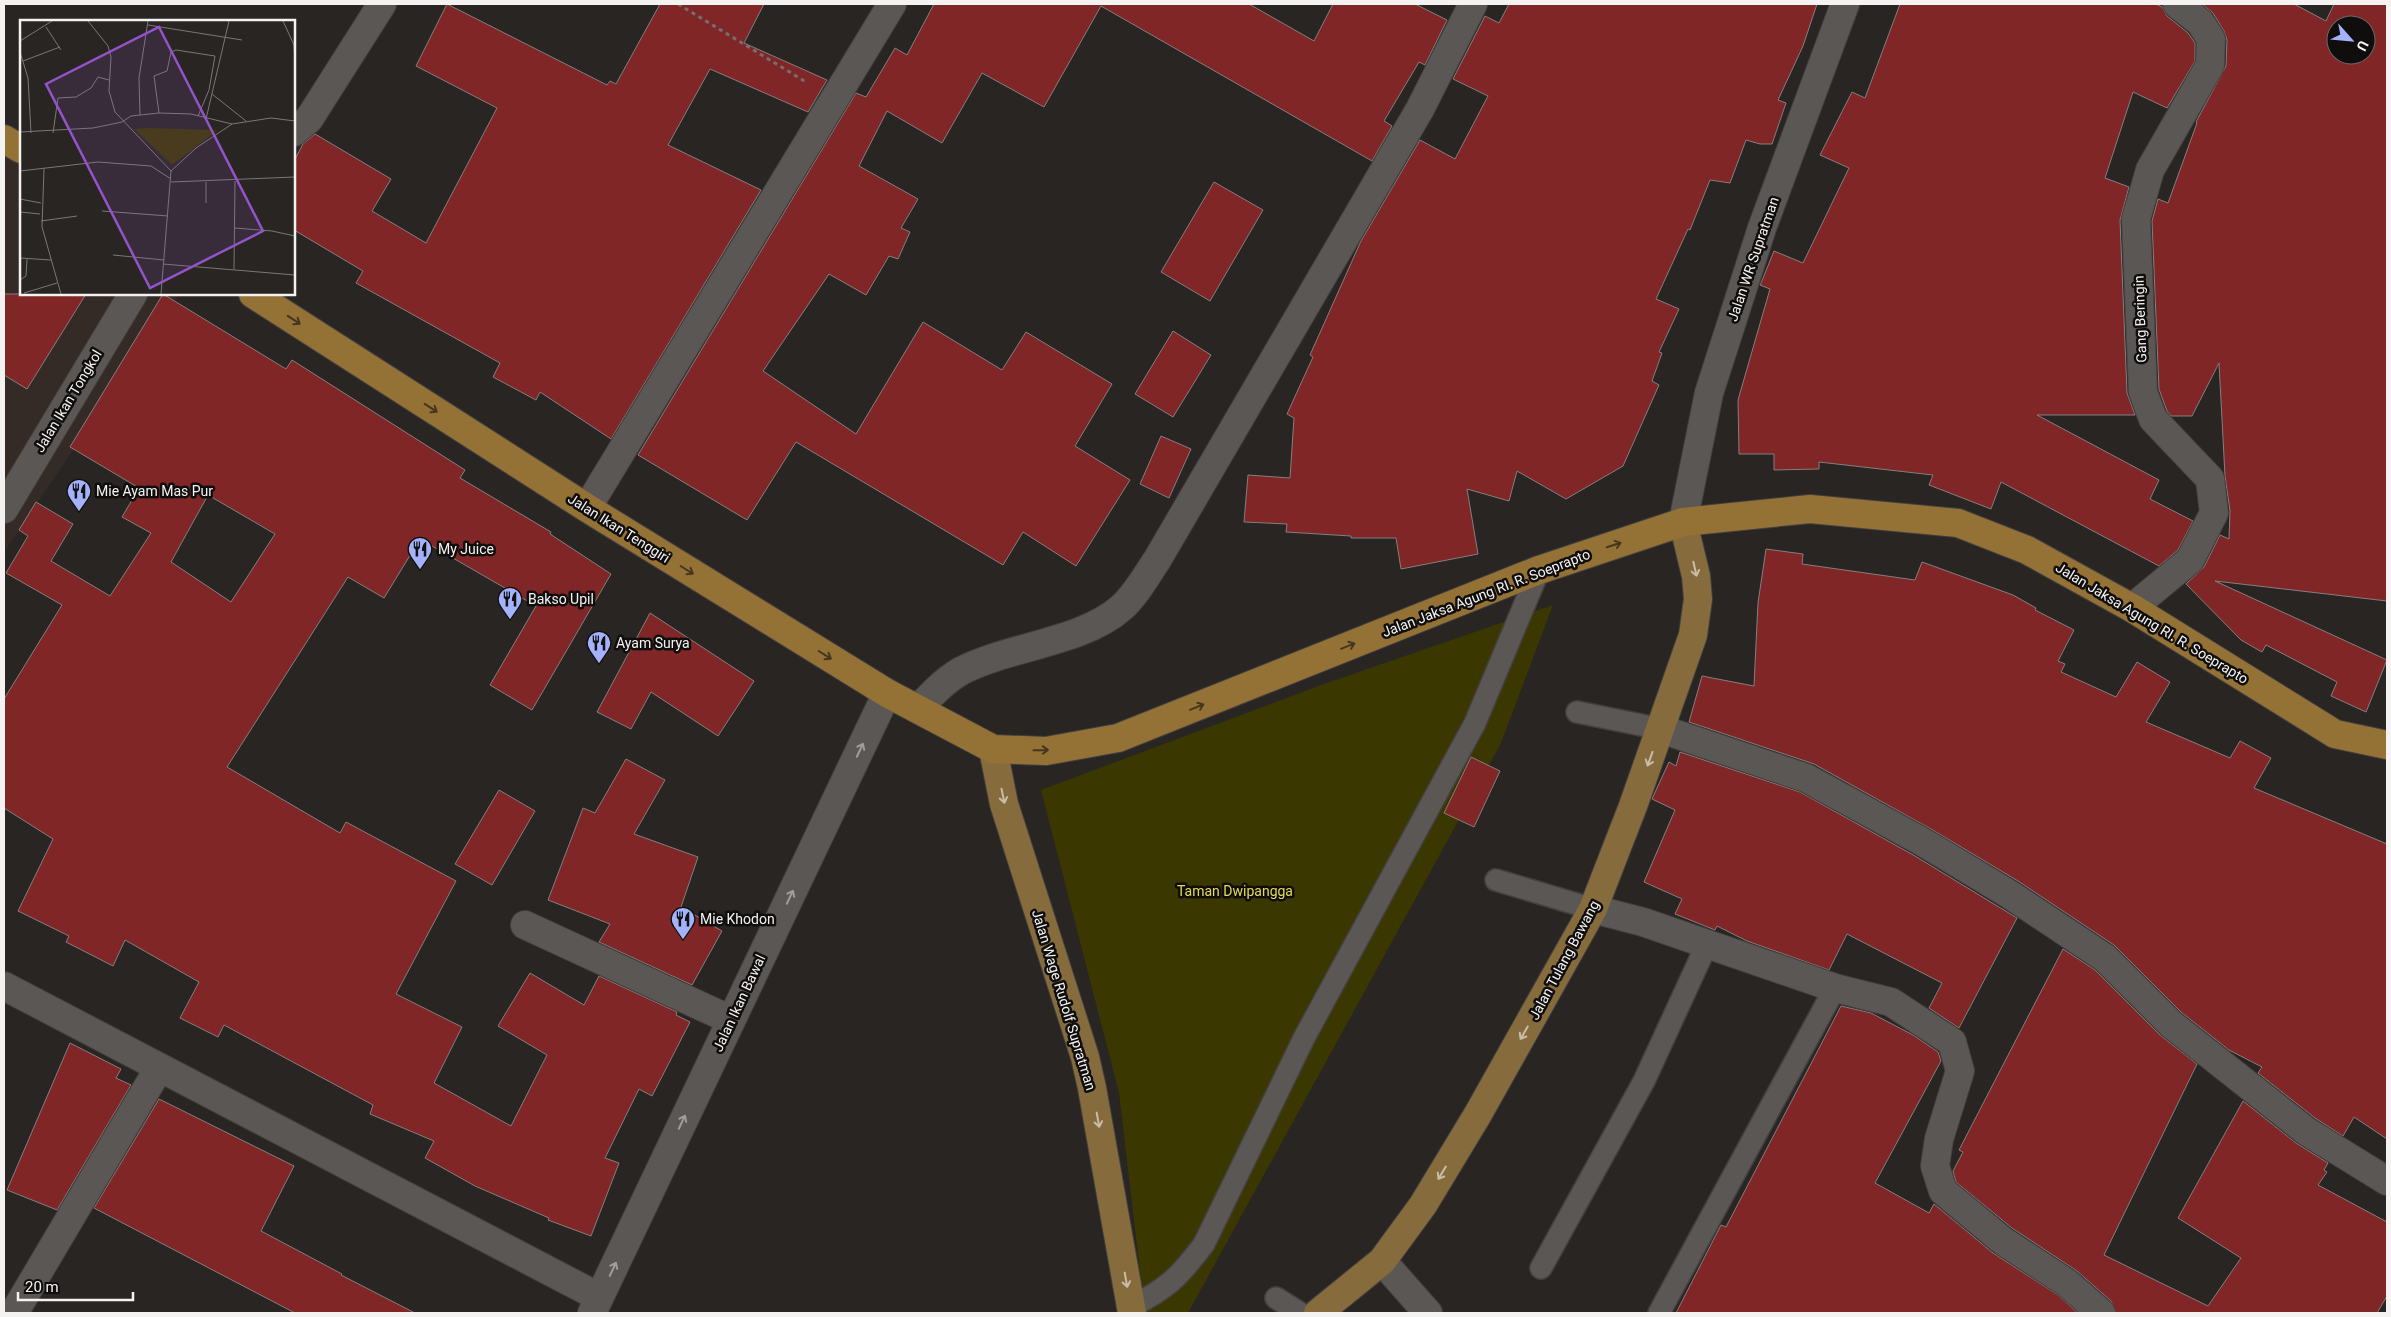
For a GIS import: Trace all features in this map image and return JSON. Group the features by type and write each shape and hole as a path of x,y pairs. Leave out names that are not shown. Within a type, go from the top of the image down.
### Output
{"highway":[{"path":"4,138 20,148"},
{"name":"Jalan Ikan Tenggiri","path":"256,295 587,508 887,693 993,748"},
{"name":"Jalan Jaksa Agung RI. R. Soeprapto","path":"993,748 1046,751 1118,738 1539,570 1683,522 1810,508 1958,523 2027,550 2132,608 2336,734 2387,745"}],"main road":[{"name":"Jalan Tulang Bawang","path":"1318,1313 1382,1261 1423,1205 1478,1114 1593,909 1661,729 1693,635 1698,599 1696,576 1683,522"},
{"name":"Jalan Wage Rudolf Supratman","path":"993,748 1004,804 1088,1072 1131,1310"}],"street":[{"path":"295,131 309,119 382,4"},
{"path":"587,508 892,4"},
{"path":"918,709 938,688 961,672 1097,623 1120,609 1138,589 1157,560 1420,109 1473,4"},
{"name":"Jalan WR Supratman","path":"1683,522 1712,384 1762,228 1845,4"},
{"name":"Gang Beringin","path":"2132,608 2190,560 2214,513 2210,479 2153,419 2143,392 2136,219 2150,170 2210,65 2211,39 2200,22 2177,4"},
{"name":"Jalan Ikan Tongkol","path":"4,509 132,295"},
{"name":"Jalan Ikan Bawal","path":"596,1305 887,693"},
{"path":"1661,729 1806,778 1923,842 2009,894 2106,958 2171,1024 2306,1130 2387,1180"},
{"path":"1593,909 1643,922 1835,988 1891,1002 1952,1042 1960,1071 1939,1139 1935,1166 1943,1191 2003,1241 2067,1283 2101,1313"},
{"path":"525,924 731,1020"},
{"path":"4,986 596,1305"},
{"path":"14,1313 159,1068"},
{"path":"1382,1261 1428,1313"}],"lane":[{"path":"1131,1310 1158,1293 1181,1274 1204,1244 1304,1038 1475,723 1539,570"},
{"path":"1577,712 1661,729"},
{"path":"1496,880 1593,909"},
{"path":"1541,1268 1644,1081 1707,944"},
{"path":"1659,1313 1835,988"},
{"path":"1276,1298 1300,1313"}],"path":[{"path":"678,4 834,100"}],"shaded area":[{"path":"4,135 20,145 20,295 178,295 4,552"}],"green space":[{"name":"Taman Dwipangga","path":"1553,605 1501,743 1188,1313 1145,1313 1119,1093 1041,790 1321,685"}],"building":[{"path":"447,4 607,85 610,81 616,84 660,4 764,4 744,43 827,80 808,112 710,69 668,145 761,190 611,439 540,392 536,400 493,377 500,363 356,283 363,271 295,231 295,159 303,144 315,134 391,179 372,211 426,243 497,108 416,66"},
{"path":"934,4 1249,4 1314,41 1333,4 1415,4 1447,20 1425,65 1419,62 1384,121 1392,126 1372,161 1101,6 1044,107 982,73 942,143 887,111 859,166 918,199 901,228 910,232 898,259 889,256 866,295 829,274 763,371 856,434 923,322 1002,370 1026,332 1112,384 1075,446 1130,480 1076,566 1023,532 1003,565 796,442 747,520 638,455 856,93 866,97 895,48 907,55"},
{"path":"1509,4 1817,4 1803,46 1778,100 1786,103 1772,144 1760,144 1746,140 1730,183 1710,180 1690,230 1688,229 1656,299 1679,309 1659,352 1662,353 1652,381 1659,385 1623,466 1566,499 1517,471 1509,501 1467,489 1478,554 1401,569 1396,538 1351,538 1351,536 1286,532 1287,524 1244,522 1248,475 1290,478 1294,418 1287,414 1313,357 1310,355 1361,241 1420,140 1455,159 1488,96 1453,79 1485,16 1499,23"},
{"path":"1900,4 2156,4 2162,7 2167,16 2188,33 2195,43 2195,61 2167,108 2133,92 2105,178 2129,187 2120,220 2127,393 2135,415 2037,415 2159,480 2150,499 2193,521 2178,550 2159,566 2001,482 1991,509 1929,485 1933,475 1819,462 1819,469 1774,470 1774,454 1739,454 1738,400 1770,289 1760,285 1774,251 1803,263 1849,168 1820,155 1852,92 1865,98"},
{"path":"2202,4 2294,4 2326,21 2326,65 2376,65 2376,15 2329,15 2334,4 2387,4 2387,601 2215,581 2387,660 2366,712 2331,696 2337,682 2266,645 2262,652 2241,640 2186,584 2204,567 2220,535 2229,539 2230,511 2225,476 2219,363 2192,416 2171,416 2167,411 2159,389 2152,221 2158,199 2168,203 2196,122 2226,66 2227,40 2213,13"},
{"path":"1214,182 1263,210 1210,301 1161,272"},
{"path":"4,294 85,295 27,389 4,375"},
{"path":"162,295 165,295 286,369 292,360 465,470 460,478 551,532 550,534 611,574 532,710 490,685 536,606 420,539 384,598 348,577 227,767 340,833 346,822 456,881 396,994 462,1027 434,1083 511,1126 547,1055 498,1026 530,973 584,1005 599,976 677,1012 676,1015 690,1022 652,1096 639,1089 605,1158 619,1163 591,1236 548,1220 549,1218 475,1186 425,1158 434,1141 370,1114 373,1105 224,1025 218,1037 180,1018 199,982 125,940 113,966 66,942 69,936 18,911 53,839 4,808 4,699 62,605 6,573 28,536 19,530 36,502 73,524 51,561 110,596 151,533 122,517 139,488 70,447","holes":["208,495 275,534 231,602 171,562"]},
{"path":"1173,331 1211,355 1173,417 1135,394"},
{"path":"1161,436 1191,449 1169,498 1140,484"},
{"path":"1766,549 1803,554 1802,564 1915,580 1922,562 2013,595 2036,608 2035,610 2074,630 2058,661 2065,664 2061,672 2116,697 2137,662 2170,682 2146,722 2230,758 2240,741 2271,758 2254,788 2387,844 2387,1139 2354,1117 2343,1136 2315,1118 2258,1073 2262,1067 2229,1050 2181,1012 2114,945 2018,881 1931,829 1814,764 1689,722 1702,676 1754,686 1758,603"},
{"path":"650,613 754,681 718,736 651,692 631,729 597,712"},
{"path":"1680,752 1800,792 1915,856 2017,918 1959,1028 1929,1008 1942,983 1847,934 1829,970 1747,941 1717,926 1715,930 1675,914 1682,899 1644,882 1675,810 1652,799 1669,762 1676,766"},
{"path":"1471,757 1500,771 1474,827 1444,813"},
{"path":"626,759 665,780 634,834 698,857 681,907 722,931 692,985 599,942 610,924 548,900 583,808 595,813"},
{"path":"499,790 535,811 492,885 455,864"},
{"path":"2063,949 2095,970 2160,1035 2197,1064 2104,1255 2208,1306 2241,1258 2178,1218 2243,1101 2296,1143 2328,1163 2324,1170 2327,1172 2318,1185 2387,1222 2387,1296 2377,1313 2116,1313 2111,1301 2077,1271 2012,1228 1956,1182 1953,1171 1963,1152 1959,1150"},
{"path":"1841,1006 1871,1013 1913,1035 1938,1052 1941,1061 1875,1183 1929,1213 1934,1204 1993,1253 2058,1295 2078,1313 1676,1313 1721,1225 1726,1227"},
{"path":"70,1043 121,1069 116,1078 131,1085 57,1210 7,1190"},
{"path":"159,1099 294,1166 261,1231 415,1313 295,1313 94,1208"}],"place":[{"name":"Mie Ayam Mas Pur","path":"79,512"},
{"name":"My Juice","path":"420,570"},
{"name":"Bakso Upil","path":"510,620"},
{"name":"Ayam Surya","path":"599,664"},
{"name":"Mie Khodon","path":"683,940"}]}
